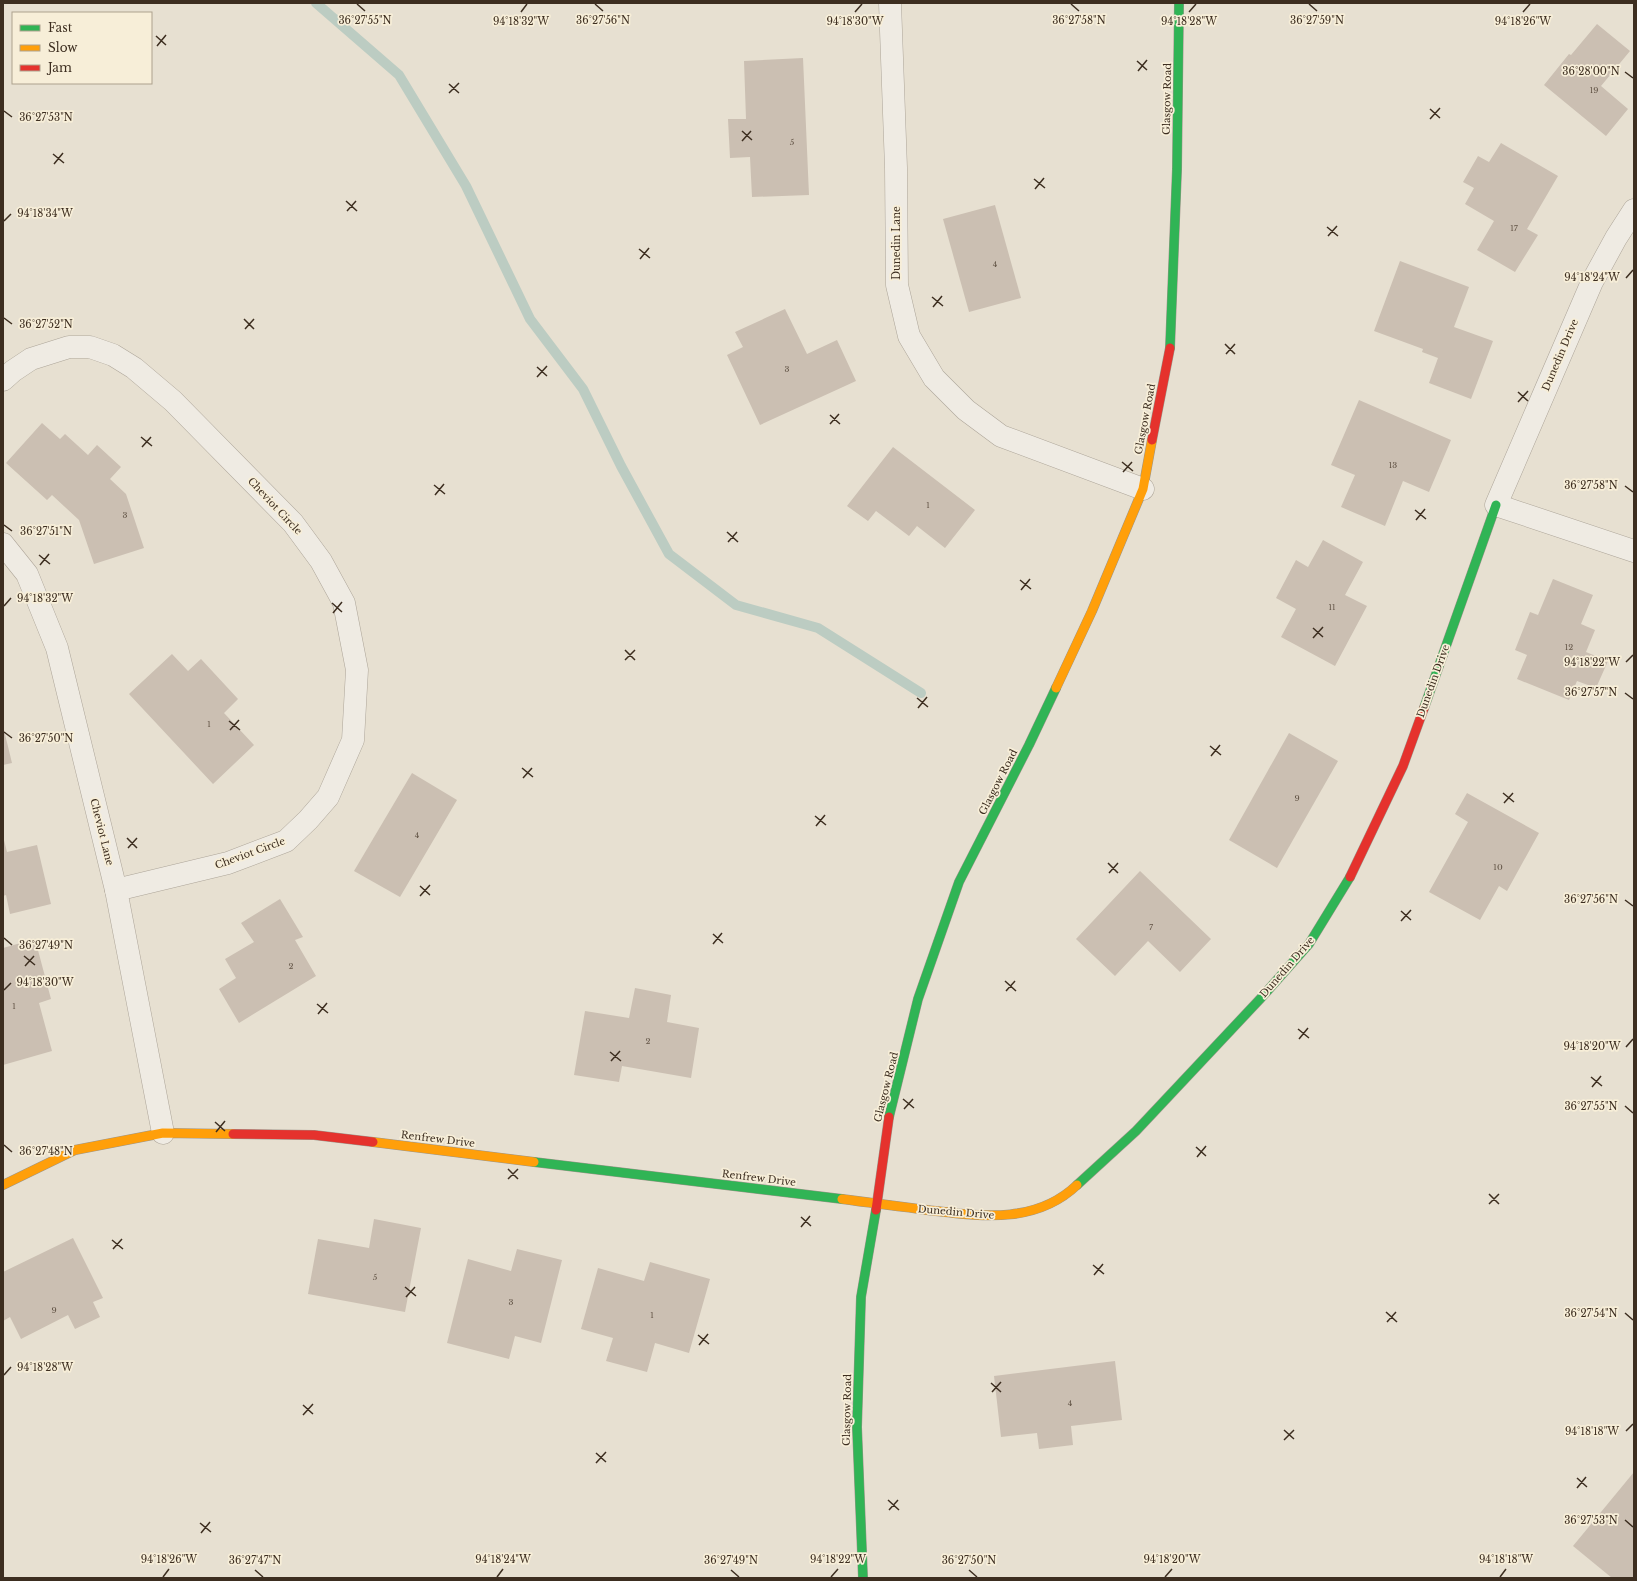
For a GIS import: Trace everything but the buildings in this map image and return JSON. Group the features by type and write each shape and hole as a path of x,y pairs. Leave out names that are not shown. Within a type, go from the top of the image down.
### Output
{"street":[{"name":"Dunedin Lane","path":"890,3 896,168 897,285 909,336 934,378 966,410 1001,436 1143,488"},
{"name":"Glasgow Road","path":"863,1578 857,1427 861,1305 877,1204 887,1126 918,1000 959,882 1030,745 1092,611 1143,488 1171,342 1177,169 1179,3"},
{"name":"Dunedin Drive","path":"877,1204 978,1216 1013,1215 1041,1208 1068,1194 1136,1131 1309,944 1355,870 1403,766 1496,505 1592,282 1616,238 1634,210"},
{"name":"Cheviot Circle","path":"3,380 31,359 69,347 90,346 112,355 134,368 173,401 294,523 321,561 346,609 357,670 354,740 328,797 308,820 286,841 228,863 116,890"},
{"path":"1496,505 1634,550"},
{"name":"Cheviot Lane","path":"3,544 27,574 57,648 116,890 162,1133"},
{"name":"Renfrew Drive","path":"3,1185 75,1150 162,1133 314,1135 877,1204"}],"waterway":[{"path":"316,3 399,75 466,186 530,319 583,389 621,466 669,554 736,605 818,628 921,693"}],"traffic: fast":[{"path":"1170,348 1177,169 1179,3"},
{"path":"1424,708 1496,505"},
{"path":"889,1117 918,999 959,882 1029,745 1056,688"},
{"path":"1077,1185 1136,1131 1261,998 1309,944 1350,877"},
{"path":"534,1162 842,1199"},
{"path":"863,1578 857,1427 861,1297 876,1210"}],"traffic: slow":[{"path":"1056,688 1092,611 1143,489 1152,440"},
{"path":"3,1185 75,1150 163,1133 233,1134"},
{"path":"373,1142 534,1162"},
{"path":"842,1199 967,1214 1006,1215 1043,1207 1061,1198 1077,1185"}],"traffic: jam":[{"path":"1152,440 1170,348"},
{"path":"1350,877 1403,766 1424,708"},
{"path":"876,1210 889,1117"},
{"path":"233,1134 314,1135 373,1142"}]}
